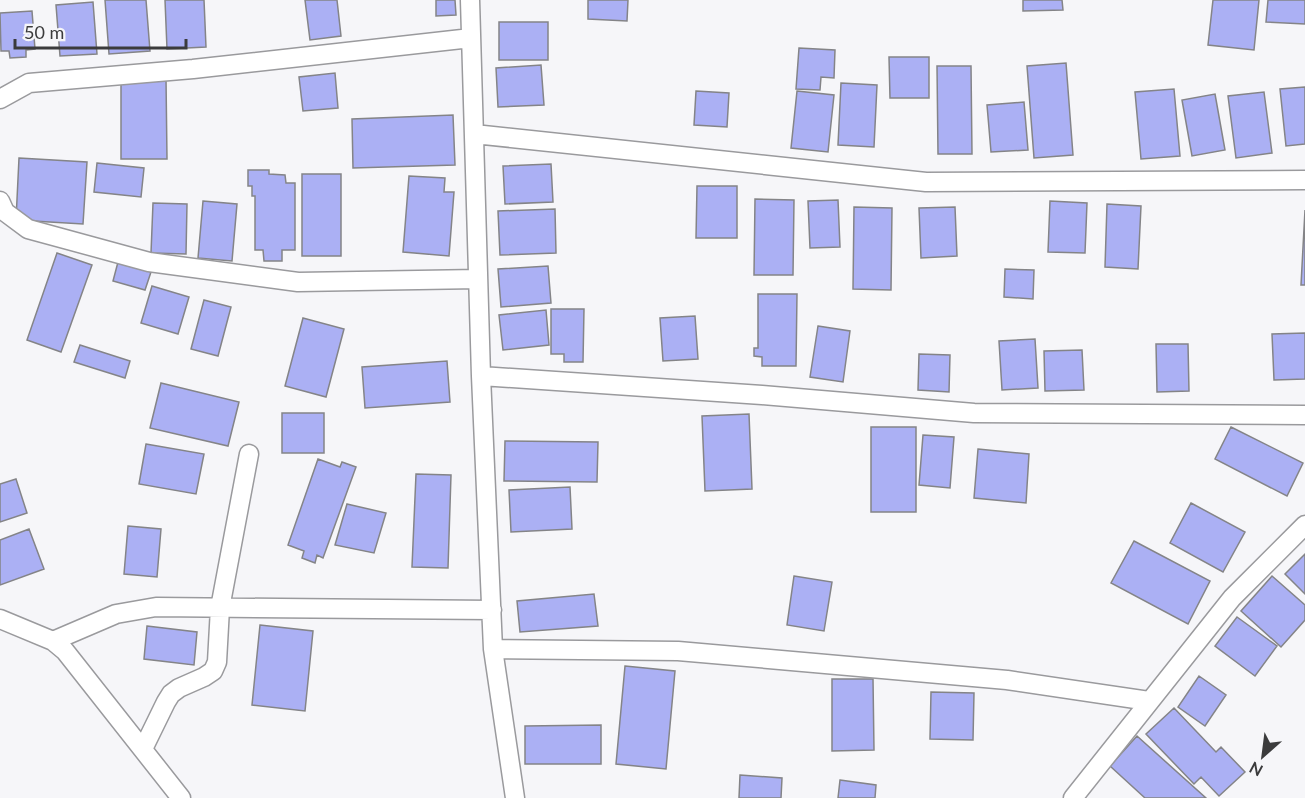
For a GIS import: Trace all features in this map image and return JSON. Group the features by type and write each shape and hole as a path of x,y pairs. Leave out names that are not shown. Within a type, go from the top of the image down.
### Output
{"street":[{"path":"470,0 481,376 493,648 515,798"},
{"path":"0,99 29,83 193,69 471,38"},
{"path":"474,134 926,182 1305,180"},
{"path":"0,201 5,212 28,229 149,262 298,282 478,279"},
{"path":"481,376 762,395 974,413 1305,415"},
{"path":"142,749 171,694 213,671 218,662 220,608 249,454"},
{"path":"1073,798 1232,598 1305,525"},
{"path":"53,641 116,614 156,607 492,610"},
{"path":"0,620 53,641 65,651 181,798"},
{"path":"493,648 678,651 1007,680 1149,701"}],"building":[{"path":"105,0 146,0 150,51 109,54"},
{"path":"165,0 204,0 206,47 167,49"},
{"path":"305,0 337,0 341,36 310,40"},
{"path":"436,0 455,0 456,15 436,16"},
{"path":"588,0 628,0 627,21 588,19"},
{"path":"1023,0 1062,0 1063,10 1023,11"},
{"path":"1213,0 1259,0 1254,50 1208,45"},
{"path":"1268,0 1305,0 1305,24 1266,22"},
{"path":"93,2 97,54 60,56 56,5"},
{"path":"32,11 35,49 26,50 26,57 10,58 9,51 1,51 0,13"},
{"path":"499,22 548,22 548,60 499,60"},
{"path":"799,48 835,50 834,78 821,77 820,90 796,89"},
{"path":"889,57 929,57 929,98 890,98"},
{"path":"1066,63 1073,155 1034,158 1027,66"},
{"path":"541,65 544,105 498,107 496,68"},
{"path":"937,66 971,66 972,154 938,154"},
{"path":"335,73 338,108 303,111 299,77"},
{"path":"121,78 166,78 167,159 121,159"},
{"path":"841,83 877,85 874,147 838,145"},
{"path":"1305,87 1305,144 1286,146 1280,89"},
{"path":"1174,89 1180,156 1141,159 1135,92"},
{"path":"696,91 729,93 727,127 694,125"},
{"path":"797,91 834,95 828,152 791,148"},
{"path":"1264,92 1272,153 1236,158 1228,96"},
{"path":"1215,94 1225,150 1192,156 1182,100"},
{"path":"1024,102 1028,150 991,152 987,105"},
{"path":"453,115 455,165 353,168 352,119"},
{"path":"19,158 87,162 83,224 16,220"},
{"path":"97,163 144,168 141,197 94,192"},
{"path":"551,164 553,202 505,204 503,166"},
{"path":"248,170 269,170 269,174 285,175 286,183 295,183 295,250 282,250 282,261 264,261 263,250 255,250 255,196 252,196 252,186 248,186"},
{"path":"302,174 341,174 341,256 302,256"},
{"path":"409,176 445,178 444,192 454,192 449,256 403,252"},
{"path":"697,186 737,186 737,238 696,238"},
{"path":"755,199 794,200 793,275 754,275"},
{"path":"838,200 840,247 810,248 808,201"},
{"path":"203,201 237,204 232,261 198,258"},
{"path":"1050,201 1087,203 1085,253 1048,252"},
{"path":"153,203 187,204 186,254 151,253"},
{"path":"1107,204 1141,206 1138,269 1105,267"},
{"path":"854,207 892,208 891,290 853,289"},
{"path":"955,207 957,256 921,258 919,208"},
{"path":"555,209 556,253 500,255 498,211"},
{"path":"1305,210 1305,285 1301,285"},
{"path":"57,253 92,265 61,352 27,340"},
{"path":"118,262 151,272 145,290 113,281"},
{"path":"548,266 551,303 501,307 498,269"},
{"path":"1005,269 1034,270 1033,299 1004,297"},
{"path":"152,286 189,297 178,334 141,323"},
{"path":"758,294 797,294 796,366 762,366 762,357 754,356 754,348 758,348"},
{"path":"204,300 231,307 218,356 191,349"},
{"path":"551,309 584,309 583,362 564,362 564,354 551,354"},
{"path":"546,310 549,345 503,350 499,315"},
{"path":"695,316 698,359 663,361 660,318"},
{"path":"303,318 344,329 326,397 285,386"},
{"path":"818,326 850,331 843,382 810,377"},
{"path":"1305,333 1305,379 1274,380 1272,334"},
{"path":"1035,339 1038,388 1002,390 999,341"},
{"path":"1156,344 1188,344 1189,391 1157,392"},
{"path":"80,345 130,361 125,378 74,362"},
{"path":"1082,350 1084,390 1045,391 1044,351"},
{"path":"919,354 950,355 949,392 918,390"},
{"path":"447,361 450,402 365,408 362,367"},
{"path":"161,383 239,402 228,446 150,428"},
{"path":"282,413 324,413 324,453 282,453"},
{"path":"749,414 752,489 705,491 702,416"},
{"path":"871,427 916,427 916,512 871,512"},
{"path":"1231,427 1303,463 1287,496 1215,459"},
{"path":"923,435 954,437 950,488 919,485"},
{"path":"505,441 598,442 597,482 504,481"},
{"path":"146,444 204,454 196,494 139,484"},
{"path":"978,449 1029,454 1026,503 974,498"},
{"path":"318,459 340,467 342,462 356,467 323,558 317,555 315,563 302,558 304,551 288,545"},
{"path":"416,474 451,475 448,568 412,567"},
{"path":"16,479 27,513 0,522 0,484"},
{"path":"570,487 572,529 511,532 509,490"},
{"path":"1191,503 1245,532 1223,572 1170,543"},
{"path":"347,504 386,513 374,553 335,545"},
{"path":"128,526 161,529 157,577 124,574"},
{"path":"29,529 44,569 0,585 0,540"},
{"path":"1134,541 1210,581 1188,624 1111,583"},
{"path":"1305,554 1305,594 1285,574"},
{"path":"794,576 832,582 824,631 787,625"},
{"path":"1272,576 1305,605 1305,620 1281,647 1241,611"},
{"path":"594,594 598,626 520,632 517,601"},
{"path":"1237,617 1277,646 1255,676 1215,646"},
{"path":"260,625 313,631 305,711 252,705"},
{"path":"147,626 197,632 194,665 144,659"},
{"path":"625,666 675,671 666,769 616,764"},
{"path":"1199,676 1226,695 1205,726 1178,707"},
{"path":"832,679 873,679 874,750 832,751"},
{"path":"931,692 974,693 973,740 930,739"},
{"path":"1174,708 1216,752 1221,747 1245,772 1219,796 1201,777 1194,784 1146,734"},
{"path":"601,725 601,764 525,764 525,726"},
{"path":"1137,736 1206,798 1145,798 1110,766"},
{"path":"740,775 782,778 781,798 739,798"},
{"path":"840,780 876,785 875,798 838,798"}]}
